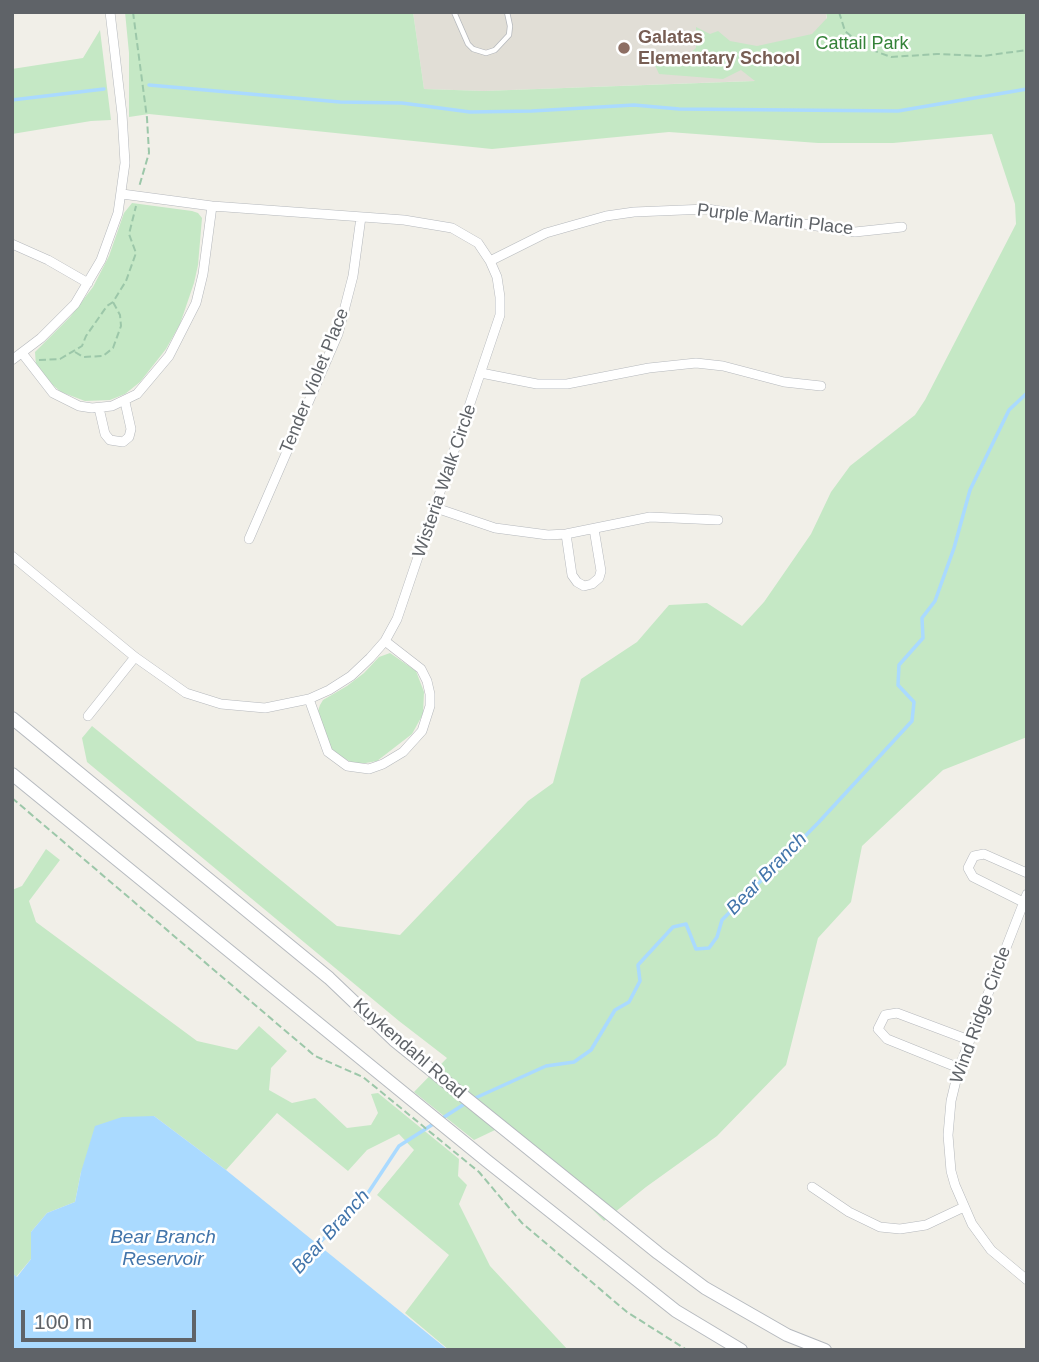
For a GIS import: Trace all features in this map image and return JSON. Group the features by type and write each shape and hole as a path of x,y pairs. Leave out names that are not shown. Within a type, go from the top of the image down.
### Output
{"main road":[{"name":"Kuykendahl Road","path":"12,718 329,978 394,1040 705,1288 787,1335 825,1350"},
{"name":"Kuykendahl Road","path":"12,774 483,1167 676,1311 741,1350"}],"street":[{"path":"12,360 59,321 88,283 111,235 122,194 125,163 110,12"},
{"name":"Wisteria Walk Circle","path":"12,556 135,657 186,693 222,704 265,708 309,699 329,690 351,676 385,641 406,597 500,315 497,277 489,261 478,243 452,228 424,222 212,206 122,194"},
{"path":"22,353 53,393 79,406 99,408 125,402 137,394 169,356 196,303 203,274 212,206"},
{"name":"Purple Martin Place","path":"489,261 546,233 606,216 634,212 707,209 855,232 902,227"},
{"name":"Tender Violet Place","path":"248,539 338,334 353,276 361,217"},
{"path":"12,244 48,260 88,283"},
{"path":"481,373 537,384 567,384 649,368 696,363 723,366 784,382 821,386"},
{"path":"99,408 105,434 110,440 123,442 129,437 131,429 125,402"},
{"path":"436,508 495,528 522,533 566,534 650,517 718,520"},
{"path":"566,534 572,575 584,586 599,578 601,571 594,529"},
{"path":"309,699 328,752 346,766 369,769 402,752 422,731 430,706 430,694 421,668 385,641"},
{"path":"88,716 135,657"},
{"path":"1025,898 973,877 968,868 974,856 984,854 1027,873"},
{"name":"Wind Ridge Circle","path":"1025,898 959,1068 951,1101 948,1135 951,1171 972,1224 991,1250 1027,1280"},
{"path":"959,1068 887,1039 878,1029 885,1015 897,1013 970,1040"},
{"path":"812,1187 849,1212 880,1227 913,1228 964,1208"}],"lane":[{"path":"454,12 468,44 473,49 486,53 495,50 509,35 507,12"}],"path":[{"path":"839,12 845,31 864,47 891,57 937,54 983,56 1027,50"},
{"path":"74,351 82,357 103,356 111,351 117,342 121,326 120,315 113,302"},
{"path":"12,798 315,1056 368,1072 483,1167 522,1223 627,1312 687,1350"}],"shaded area":[{"name":"Galatas Elementary School","path":"413,12 826,12 832,78 484,91 424,89"}],"green space":[{"name":"Cattail Park","path":"125,12 413,12 424,89 484,91 755,81 741,70 723,79 659,74 654,63 681,61 696,48 696,27 710,34 718,31 730,41 757,46 812,34 827,18 826,12 1027,12 1027,737 943,770 862,846 851,902 818,938 786,1065 717,1136 604,1221 529,1146 508,1133 495,1130 474,1140 414,1092 447,1058 87,762 82,738 92,726 337,926 400,935 528,801 553,783 581,679 637,642 669,605 707,603 742,626 764,602 811,534 831,492 850,466 915,415 1016,224 1015,204 992,134 893,143 818,143 669,132 492,149 149,114 129,117 129,53"},
{"path":"100,30 111,120 12,134 12,69 83,58"},
{"path":"132,203 192,211 202,218 194,283 180,324 166,349 140,382 125,394 110,400 85,401 61,392 48,381 36,366 35,352 70,317 93,287 109,256 124,213"},
{"path":"390,653 416,671 424,692 423,714 412,734 377,761 360,764 351,762 331,749 318,711 320,705 323,700 364,673 379,657"},
{"path":"46,849 60,860 29,901 36,922 197,1041 237,1050 259,1026 287,1051 271,1068 269,1090 292,1103 315,1098 347,1128 371,1125 378,1113 371,1094 378,1093 459,1159 458,1176 467,1185 459,1204 490,1266 568,1350 449,1350 405,1313 449,1255 377,1195 414,1150 399,1134 367,1150 348,1171 277,1113 226,1170 154,1116 81,1172 75,1202 47,1213 31,1232 31,1259 16,1277 12,1273 12,890 22,886"}],"water":[{"name":"Bear Branch Reservoir","path":"154,1116 226,1170 448,1350 12,1350 12,1273 17,1277 31,1259 31,1232 47,1213 75,1202 95,1126 122,1117"}],"waterway":[{"path":"149,85 340,102 402,103 470,112 634,105 679,109 898,111 1027,89"},
{"path":"12,100 104,89"},
{"name":"Bear Branch","path":"473,1099 546,1066 574,1062 591,1050 615,1010 629,1002 640,981 638,965 673,927 686,924 696,949 709,948 717,937 722,920 818,823 912,721 914,702 898,685 899,665 923,638 922,618 935,601 954,548 970,490 1009,410 1027,393"},
{"name":"Bear Branch","path":"317,1245 364,1199 399,1146 466,1103"}],"place":[{"name":"Galatas Elementary School","path":"624,48"}]}
